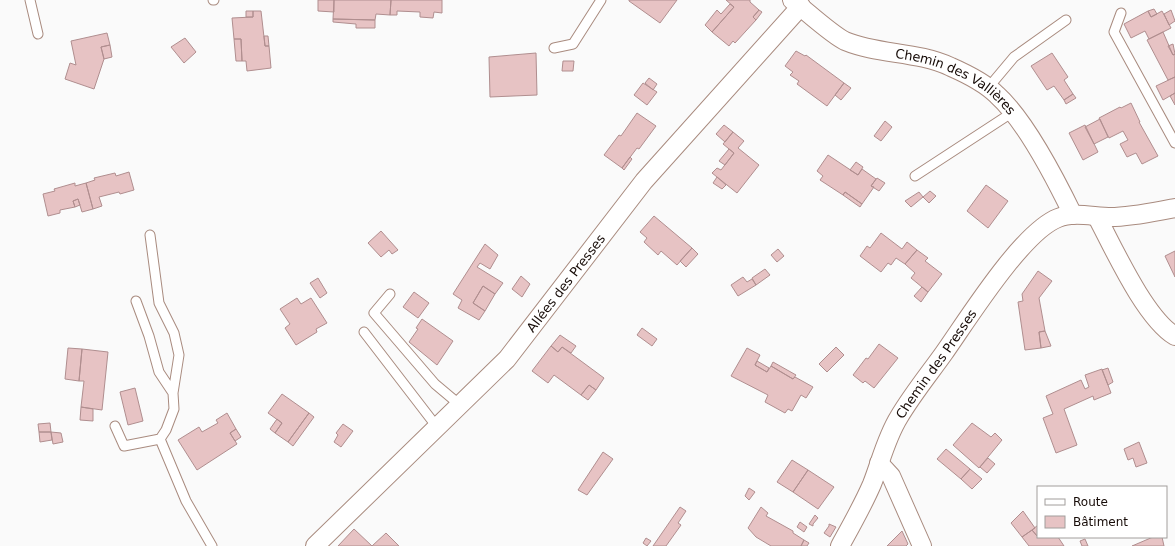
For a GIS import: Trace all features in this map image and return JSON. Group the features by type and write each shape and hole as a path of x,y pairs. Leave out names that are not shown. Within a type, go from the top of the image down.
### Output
{"street":[{"name":"Chemin des Vallières","path":"797,3 844,40 878,51 927,59 950,66 997,94 1013,112 1053,177 1073,215"},
{"name":"Allées des Presses","path":"315,546 507,359 644,181 797,3"},
{"path":"1073,215 1097,217 1136,215 1175,208"},
{"name":"Chemin des Presses","path":"840,546 872,484 887,440 899,417 1017,253 1046,224 1059,218 1073,215"},
{"path":"1097,217 1145,304 1156,320 1175,336"},
{"path":"879,463 891,476 922,546"}],"lane":[{"path":"30,0 38,34"},
{"path":"554,48 573,44 600,0"},
{"path":"1121,13 1114,32 1175,143"},
{"path":"988,88 1014,57 1066,20"},
{"path":"915,176 1013,112"},
{"path":"115,426 124,446 160,439 166,430 174,410 173,393 180,355 174,333 159,302 150,235"},
{"path":"390,294 374,313 435,384 460,405"},
{"path":"136,301 149,336 159,372 173,393"},
{"path":"364,332 437,427"},
{"path":"160,439 186,501 212,546"}],"building":[{"path":"318,0 334,0 334,12 318,11"},
{"path":"334,0 391,0 390,15 376,14 375,20 333,19"},
{"path":"391,0 442,0 442,13 434,12 433,18 420,17 420,12 397,11 397,15 390,15"},
{"path":"629,0 677,0 660,23"},
{"path":"726,0 750,0 750,2 759,10 753,17 756,20 735,43 733,41 729,46 712,32 734,7"},
{"path":"730,4 734,7 712,32 705,25 717,10 721,14"},
{"path":"1154,9 1157,14 1151,17 1148,11"},
{"path":"759,10 762,12 756,20 753,17"},
{"path":"1171,10 1175,21 1169,25 1164,14"},
{"path":"246,11 253,11 253,17 246,17"},
{"path":"253,11 261,11 265,46 269,46 271,68 247,71 246,61 242,61 241,39 234,39 232,18 253,17"},
{"path":"1148,11 1151,17 1162,11 1171,28 1149,39 1145,31 1131,38 1124,24"},
{"path":"333,19 375,20 375,28 356,28 356,24 333,22"},
{"path":"1163,32 1173,55 1175,54 1175,77 1168,80 1147,40"},
{"path":"107,33 110,45 101,47 104,59 94,89 65,79 70,63 76,65 71,41"},
{"path":"264,36 268,36 269,46 265,46"},
{"path":"185,38 196,52 184,63 171,47"},
{"path":"234,39 241,39 242,61 236,61"},
{"path":"1173,44 1175,54 1173,55 1168,46"},
{"path":"110,45 112,57 104,59 101,47"},
{"path":"796,51 805,56 806,55 844,83 827,106 797,84 799,81 790,75 793,72 785,66"},
{"path":"536,53 537,95 490,97 489,57"},
{"path":"1052,53 1068,77 1064,80 1073,94 1064,100 1054,86 1047,90 1031,66"},
{"path":"563,61 574,61 573,71 562,71"},
{"path":"1175,77 1175,93 1163,100 1156,86"},
{"path":"649,78 657,84 653,90 645,83"},
{"path":"643,83 657,92 647,105 634,95"},
{"path":"844,83 851,88 841,100 835,95"},
{"path":"1175,93 1175,105 1170,96"},
{"path":"1073,94 1076,98 1066,104 1064,100"},
{"path":"1131,103 1139,122 1158,156 1142,164 1136,153 1127,157 1120,144 1128,140 1123,131 1109,138 1099,118"},
{"path":"637,113 656,126 639,149 637,148 622,168 604,155 619,135 621,136"},
{"path":"1100,119 1108,137 1094,144 1085,127"},
{"path":"885,121 892,127 881,141 874,136"},
{"path":"724,125 733,132 725,142 716,134"},
{"path":"1085,125 1098,152 1083,160 1069,133"},
{"path":"733,132 744,141 738,148 759,165 737,193 712,173 717,168 721,170 734,153 723,144"},
{"path":"729,149 734,153 725,165 719,161"},
{"path":"828,155 858,175 862,169 876,179 871,186 874,187 862,204 845,192 843,195 820,180 823,176 817,171"},
{"path":"630,157 632,159 624,170 622,168"},
{"path":"856,162 863,167 858,175 850,170"},
{"path":"129,172 134,190 99,197 102,206 93,209 86,183 95,180 94,178 115,173 116,176"},
{"path":"717,177 726,185 722,189 713,183"},
{"path":"877,178 885,183 879,191 871,186"},
{"path":"75,183 75,186 86,183 93,209 82,212 78,199 73,201 75,207 60,210 60,213 48,216 43,194"},
{"path":"986,185 1008,201 988,228 967,211"},
{"path":"930,191 936,196 929,203 923,197"},
{"path":"845,192 862,204 860,207 843,195"},
{"path":"919,192 923,197 911,207 905,201"},
{"path":"78,199 80,205 75,207 73,201"},
{"path":"654,216 692,248 677,265 661,251 658,255 644,242 647,238 640,232"},
{"path":"381,231 398,250 392,254 389,250 381,257 368,243"},
{"path":"881,233 902,249 907,242 917,250 905,264 896,258 891,265 888,263 881,272 860,256 867,246 870,248"},
{"path":"485,244 498,255 490,269 480,263 477,267 503,283 495,294 483,286 473,303 485,311 479,320 458,308 462,300 453,294"},
{"path":"692,248 698,254 686,267 680,261"},
{"path":"778,249 784,256 777,262 771,255"},
{"path":"917,250 928,258 925,261 942,274 928,292 911,278 915,273 905,264"},
{"path":"1175,251 1175,277 1165,256"},
{"path":"765,269 770,275 756,285 752,278"},
{"path":"1038,271 1052,281 1039,298 1045,331 1039,332 1041,348 1025,350 1018,302 1023,301 1022,294"},
{"path":"521,276 530,284 522,297 512,289"},
{"path":"743,277 747,282 752,279 756,285 738,296 731,285"},
{"path":"318,278 327,293 320,298 310,283"},
{"path":"483,286 495,294 485,311 473,303"},
{"path":"922,287 928,292 921,302 914,296"},
{"path":"414,292 429,303 418,318 403,307"},
{"path":"297,298 301,304 311,298 327,323 316,329 317,332 296,345 285,328 290,324 280,309"},
{"path":"422,319 453,341 437,365 409,342 418,329 416,328"},
{"path":"642,328 657,339 652,346 637,335"},
{"path":"1045,331 1051,346 1041,348 1039,332"},
{"path":"560,335 576,346 571,353 562,347 558,352 551,346"},
{"path":"879,344 898,358 874,388 865,381 863,383 853,375 866,358 868,359"},
{"path":"551,346 558,352 562,347 604,378 596,390 589,385 581,395 554,375 548,383 532,371"},
{"path":"836,347 844,355 827,372 819,364"},
{"path":"68,348 82,349 79,381 65,379"},
{"path":"747,348 760,355 755,365 767,372 771,366 793,379 795,377 813,387 806,398 801,395 792,411 788,409 785,413 765,402 768,395 731,376"},
{"path":"82,349 108,352 102,410 81,407 84,381 79,381"},
{"path":"757,361 769,368 767,372 755,365"},
{"path":"773,362 796,375 793,379 771,366"},
{"path":"1108,368 1113,382 1108,385 1102,370"},
{"path":"1102,369 1111,393 1094,400 1093,396 1064,409 1077,445 1056,453 1043,418 1053,414 1046,396 1081,380 1085,389 1089,387 1085,375"},
{"path":"589,385 596,390 588,400 581,395"},
{"path":"135,388 143,421 128,425 120,392"},
{"path":"282,394 309,413 288,442 275,433 282,423 268,413"},
{"path":"81,407 93,409 93,421 80,420"},
{"path":"227,413 236,429 230,433 237,444 197,470 178,440 199,427 202,432 218,423 216,420"},
{"path":"309,413 314,417 293,446 288,442"},
{"path":"277,419 282,423 275,433 270,429"},
{"path":"50,423 51,432 39,432 38,424"},
{"path":"972,423 991,437 995,433 1002,440 979,468 953,445"},
{"path":"343,424 353,431 341,447 334,442 338,435 336,433"},
{"path":"236,429 241,437 235,441 230,433"},
{"path":"39,432 51,432 52,440 40,442"},
{"path":"51,432 61,433 63,442 53,444"},
{"path":"1139,442 1147,463 1136,467 1133,458 1128,460 1124,449"},
{"path":"946,449 970,469 961,479 937,459"},
{"path":"603,452 613,459 587,495 578,490"},
{"path":"988,458 995,464 987,473 980,467"},
{"path":"792,460 808,470 793,492 777,482"},
{"path":"970,469 982,479 972,489 961,479"},
{"path":"808,470 834,487 818,509 793,492"},
{"path":"749,488 755,492 749,500 745,496"},
{"path":"680,507 686,511 678,523 681,525 666,546 653,546"},
{"path":"761,507 768,513 766,516 793,531 793,533 804,540 801,546 771,546 756,537 748,528"},
{"path":"1023,511 1035,528 1022,537 1011,523"},
{"path":"815,515 818,518 813,526 809,524"},
{"path":"800,522 807,527 804,532 797,527"},
{"path":"829,524 836,527 830,537 824,533"},
{"path":"1037,526 1037,536 1032,530"},
{"path":"354,529 372,546 338,546"},
{"path":"1032,530 1037,538 1059,538 1064,546 1029,546 1022,537"},
{"path":"902,531 908,544 906,546 887,546"},
{"path":"386,533 399,546 372,546"},
{"path":"646,538 651,541 647,546 643,543"},
{"path":"1151,538 1162,538 1164,546 1132,546"},
{"path":"1085,539 1088,546 1082,546 1080,541"},
{"path":"804,540 809,543 807,546 801,546"}]}
